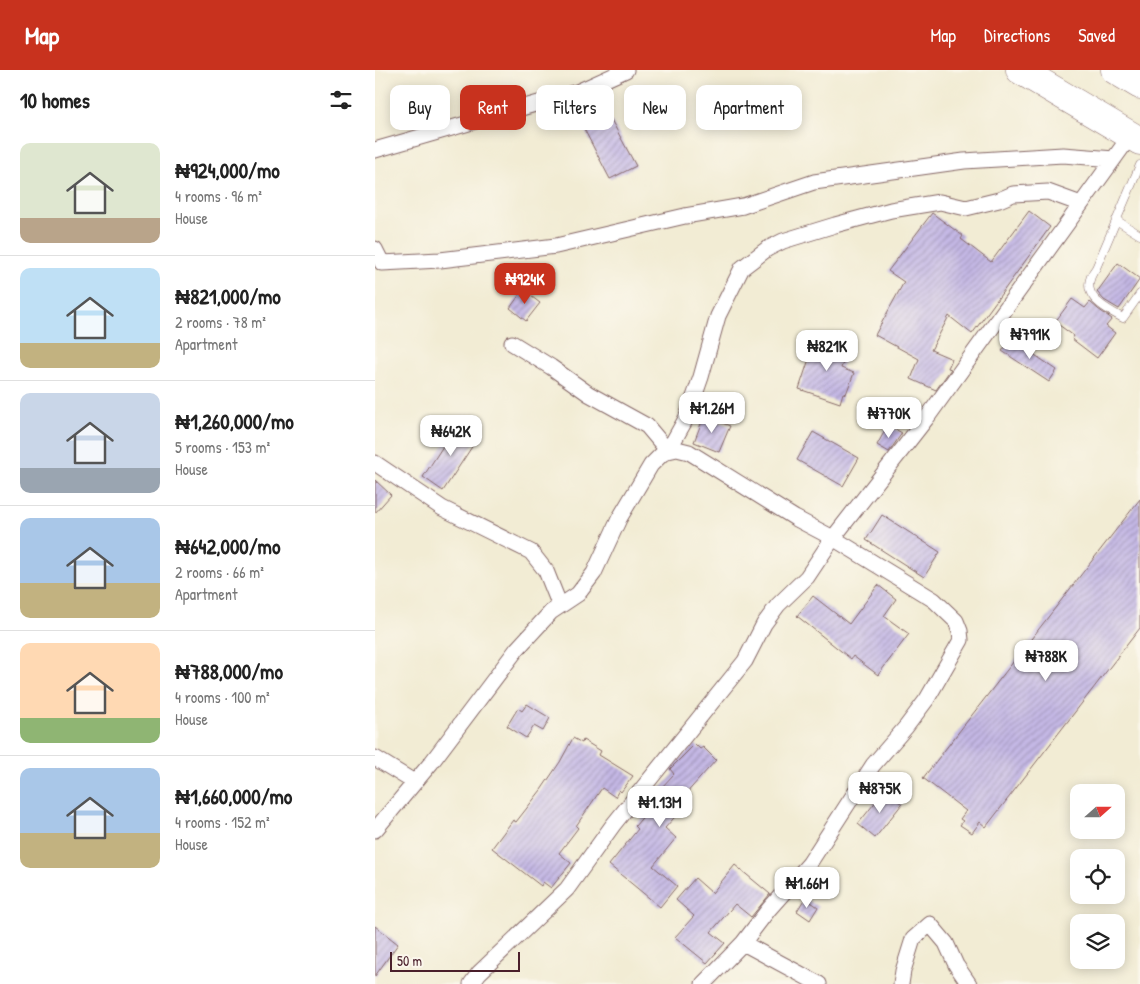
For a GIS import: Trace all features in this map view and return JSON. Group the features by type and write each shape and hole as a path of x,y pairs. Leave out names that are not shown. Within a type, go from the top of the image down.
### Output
{"highway":[{"path":"1020,70 1135,138"},
{"path":"1115,70 1140,85"}],"street":[{"path":"375,150 577,92 626,70"},
{"path":"471,984 479,973 567,889 619,817 745,661 764,624 778,605 807,577 833,538 926,419 1114,159 1135,138"},
{"path":"375,249 381,263 440,260 556,246 685,216 743,206 814,182 983,160 1063,154 1114,159"},
{"path":"668,451 687,417 719,316 742,268 767,249 783,241 835,225 891,210 940,202 966,208 999,200 1013,194 1048,192 1081,204"},
{"path":"512,343 551,367 589,394 647,426 668,451"},
{"path":"375,830 517,649 551,612 578,594 594,573 619,519 651,465 668,451 677,449 689,452 795,518 833,538 934,600 956,621 961,631 961,640 927,699 873,765 809,864 769,909 743,943 703,984"},
{"path":"375,463 442,508 531,552 546,571 560,606"},
{"path":"375,758 414,782"},
{"path":"901,984 913,939 931,924 946,943 956,965 969,984"},
{"path":"743,943 819,984"}],"lane":[{"path":"1140,165 1096,268 1090,276 1090,290 1097,303 1123,318 1140,294"},
{"path":"1116,220 1140,235"}],"building":[{"path":"614,125 636,166 610,179 585,130 614,130"},
{"path":"1029,211 1050,227 972,334 949,316 931,350 952,359 948,368 951,369 936,390 911,379 919,359 875,335 904,282 888,271 932,213 963,236 961,239 991,262"},
{"path":"1118,263 1140,279 1119,309 1104,300 1097,292"},
{"path":"523,290 540,303 526,321 510,308"},
{"path":"1072,299 1085,308 1090,302 1112,319 1106,326 1115,333 1097,358 1072,339 1074,336 1055,322"},
{"path":"816,338 848,350 841,368 854,373 846,394 843,393 840,403 799,389"},
{"path":"1011,339 1057,370 1049,382 1002,351"},
{"path":"704,416 730,426 719,452 694,442"},
{"path":"458,423 479,436 443,491 423,477"},
{"path":"888,425 902,433 889,452 877,445"},
{"path":"813,432 859,458 843,486 797,460"},
{"path":"375,480 391,495 375,513"},
{"path":"1140,499 1140,628 986,827 980,822 972,833 960,825 963,821 960,819 966,811 923,778"},
{"path":"882,515 940,552 924,577 866,540"},
{"path":"878,585 896,599 884,616 909,634 878,675 853,656 851,659 797,616 813,596 849,624"},
{"path":"527,704 550,718 543,731 534,726 526,738 507,726 518,708 522,711"},
{"path":"573,738 582,743 583,740 601,751 599,755 633,776 621,792 619,790 615,797 602,788 576,826 578,828 559,853 571,863 551,888 543,882 541,886 492,848 513,820 516,822 541,790 560,762"},
{"path":"695,744 700,749 703,747 716,760 684,796 689,801 665,828 676,838 653,866 677,886 660,907 609,865 638,829 635,826 652,806 648,802 674,774 670,769"},
{"path":"885,790 902,804 875,838 858,824"},
{"path":"735,865 770,894 751,917 735,904 711,932 725,943 707,963 675,937 694,916 676,900 695,878 712,893"},
{"path":"805,898 818,907 810,920 797,911"},
{"path":"375,926 398,944 375,976"}]}
